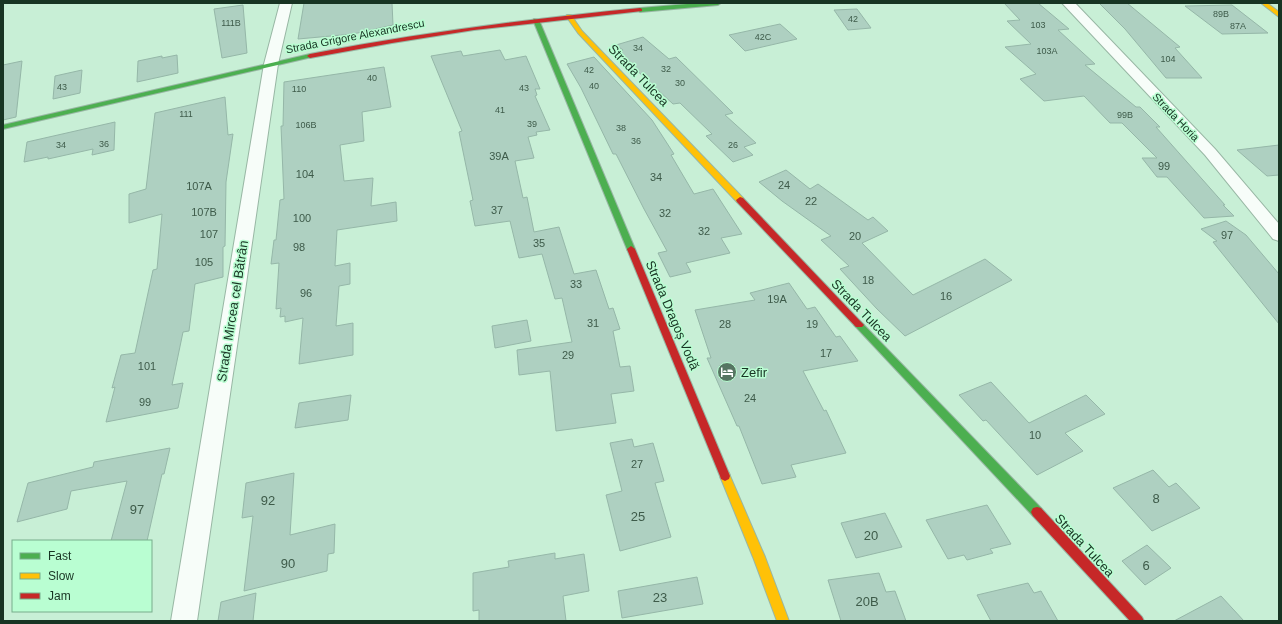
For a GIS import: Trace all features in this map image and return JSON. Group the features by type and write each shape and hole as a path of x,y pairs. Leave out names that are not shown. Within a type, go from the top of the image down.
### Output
{"street":[{"name":"Strada Mircea cel Bătrân","path":"184,621 271,64 286,3"},
{"name":"Strada Grigore Alexandrescu","path":"3,127 271,64 421,36 569,16 718,3"},
{"name":"Strada Horia","path":"1068,3 1210,152 1279,236"},
{"path":"1264,3 1279,14"},
{"name":"Strada Tulcea","path":"569,16 585,37 1030,505 1138,621"},
{"name":"Strada Dragoș Vodă","path":"536,20 759,557 783,621"}],"building":[{"path":"304,3 392,3 393,25 353,34 298,39"},
{"path":"1004,3 1038,3 1069,29 1058,30 1095,64 1085,65 1136,107 1140,107 1160,127 1156,127 1234,216 1204,218 1167,177 1157,177 1142,158 1157,158 1122,123 1110,123 1084,96 1044,101 1020,79 1036,74 1005,47 1031,44 1007,21 1020,20"},
{"path":"1099,3 1127,3 1180,47 1175,48 1202,78 1166,78 1125,29"},
{"path":"243,5 247,53 222,58 214,9"},
{"path":"1232,5 1268,33 1222,34 1185,6"},
{"path":"857,9 871,28 848,30 834,10"},
{"path":"780,24 797,39 745,51 729,35"},
{"path":"643,37 669,59 676,57 733,113 725,115 756,143 744,147 753,155 733,162 706,136 712,134 680,103 673,104 617,52 623,50 616,45"},
{"path":"500,50 505,60 526,56 540,89 535,89 537,95 535,96 550,130 536,132 537,135 528,137 534,158 515,161 523,198 527,197 534,232 559,227 574,274 596,270 609,309 613,308 620,329 613,331 620,367 630,366 634,391 611,394 616,423 556,431 550,371 519,375 517,350 572,342 562,298 555,299 542,254 519,258 510,221 475,226 470,201 473,200 459,132 462,131 431,56 461,51 463,56"},
{"path":"177,55 178,73 137,82 138,61 162,56 162,58"},
{"path":"594,57 652,120 674,154 671,155 694,194 713,189 742,234 721,238 730,253 686,263 691,272 670,277 658,253 667,251 616,154 613,154 581,88 567,64"},
{"path":"22,61 16,117 3,120 3,65"},
{"path":"384,67 391,107 362,112 364,141 340,145 344,181 373,178 371,206 396,202 397,221 337,230 335,266 350,263 350,284 339,286 336,326 353,323 353,355 299,364 303,318 285,322 285,316 280,317 281,308 276,309 279,263 271,264 274,240 276,240 280,200 284,199 281,126 283,126 284,82"},
{"path":"82,70 80,93 53,99 55,76"},
{"path":"225,97 228,135 233,134 226,182 223,277 195,284 189,331 183,332 172,385 183,383 178,408 106,422 115,387 112,388 121,355 135,353 153,270 157,269 162,214 129,223 129,194 146,189 155,113"},
{"path":"115,122 114,150 92,155 93,149 48,159 48,157 24,162 27,142"},
{"path":"1279,145 1279,175 1267,176 1237,150"},
{"path":"786,170 810,189 818,184 868,220 873,217 888,231 862,243 913,295 985,259 1012,280 905,336 877,309 840,269 849,266 821,240 831,236 782,201 759,182"},
{"path":"1226,221 1246,235 1279,274 1279,324 1213,242 1217,241 1201,229"},
{"path":"789,283 807,309 815,307 836,337 840,336 858,361 803,371 824,411 826,410 846,453 791,465 796,477 762,484 739,426 737,426 707,358 711,358 695,310 755,300 750,293"},
{"path":"527,320 531,341 495,348 492,326"},
{"path":"991,382 1029,423 1086,395 1105,414 1065,433 1083,451 1037,475 986,420 983,421 959,395"},
{"path":"351,395 348,420 295,428 299,403"},
{"path":"632,439 634,447 653,443 664,481 655,483 671,537 620,551 606,495 622,491 610,443"},
{"path":"170,448 164,474 162,474 147,540 111,540 127,481 71,491 67,509 17,522 28,483 93,467 94,462"},
{"path":"1153,470 1169,487 1176,483 1200,508 1152,531 1113,488"},
{"path":"294,473 290,535 335,524 334,553 328,554 327,571 244,591 253,516 242,518 246,483"},
{"path":"987,505 1011,544 990,549 993,553 967,560 964,555 948,559 926,520"},
{"path":"885,513 902,547 856,558 841,523"},
{"path":"1147,545 1171,568 1145,585 1122,561"},
{"path":"555,553 555,559 584,554 589,591 563,596 566,621 479,621 479,610 473,611 473,573 509,567 508,561"},
{"path":"879,573 886,592 895,591 906,621 841,621 828,580"},
{"path":"697,577 703,604 622,618 618,591"},
{"path":"1028,583 1034,593 1041,591 1058,621 991,621 977,595"},
{"path":"256,593 253,621 218,621 221,602"},
{"path":"1221,596 1244,621 1174,621"}],"traffic: fast":[{"path":"640,10 718,3"},
{"path":"536,20 631,249"},
{"path":"3,127 310,56"},
{"path":"859,325 1037,512"}],"traffic: slow":[{"path":"1264,3 1279,15"},
{"path":"569,16 580,32 740,200"},
{"path":"725,476 759,557 783,621"}],"traffic: jam":[{"path":"310,56 474,28 640,10"},
{"path":"740,200 859,325"},
{"path":"631,249 725,476"},
{"path":"1037,512 1138,621"}],"place":[{"name":"Zefir","path":"727,372"}]}
